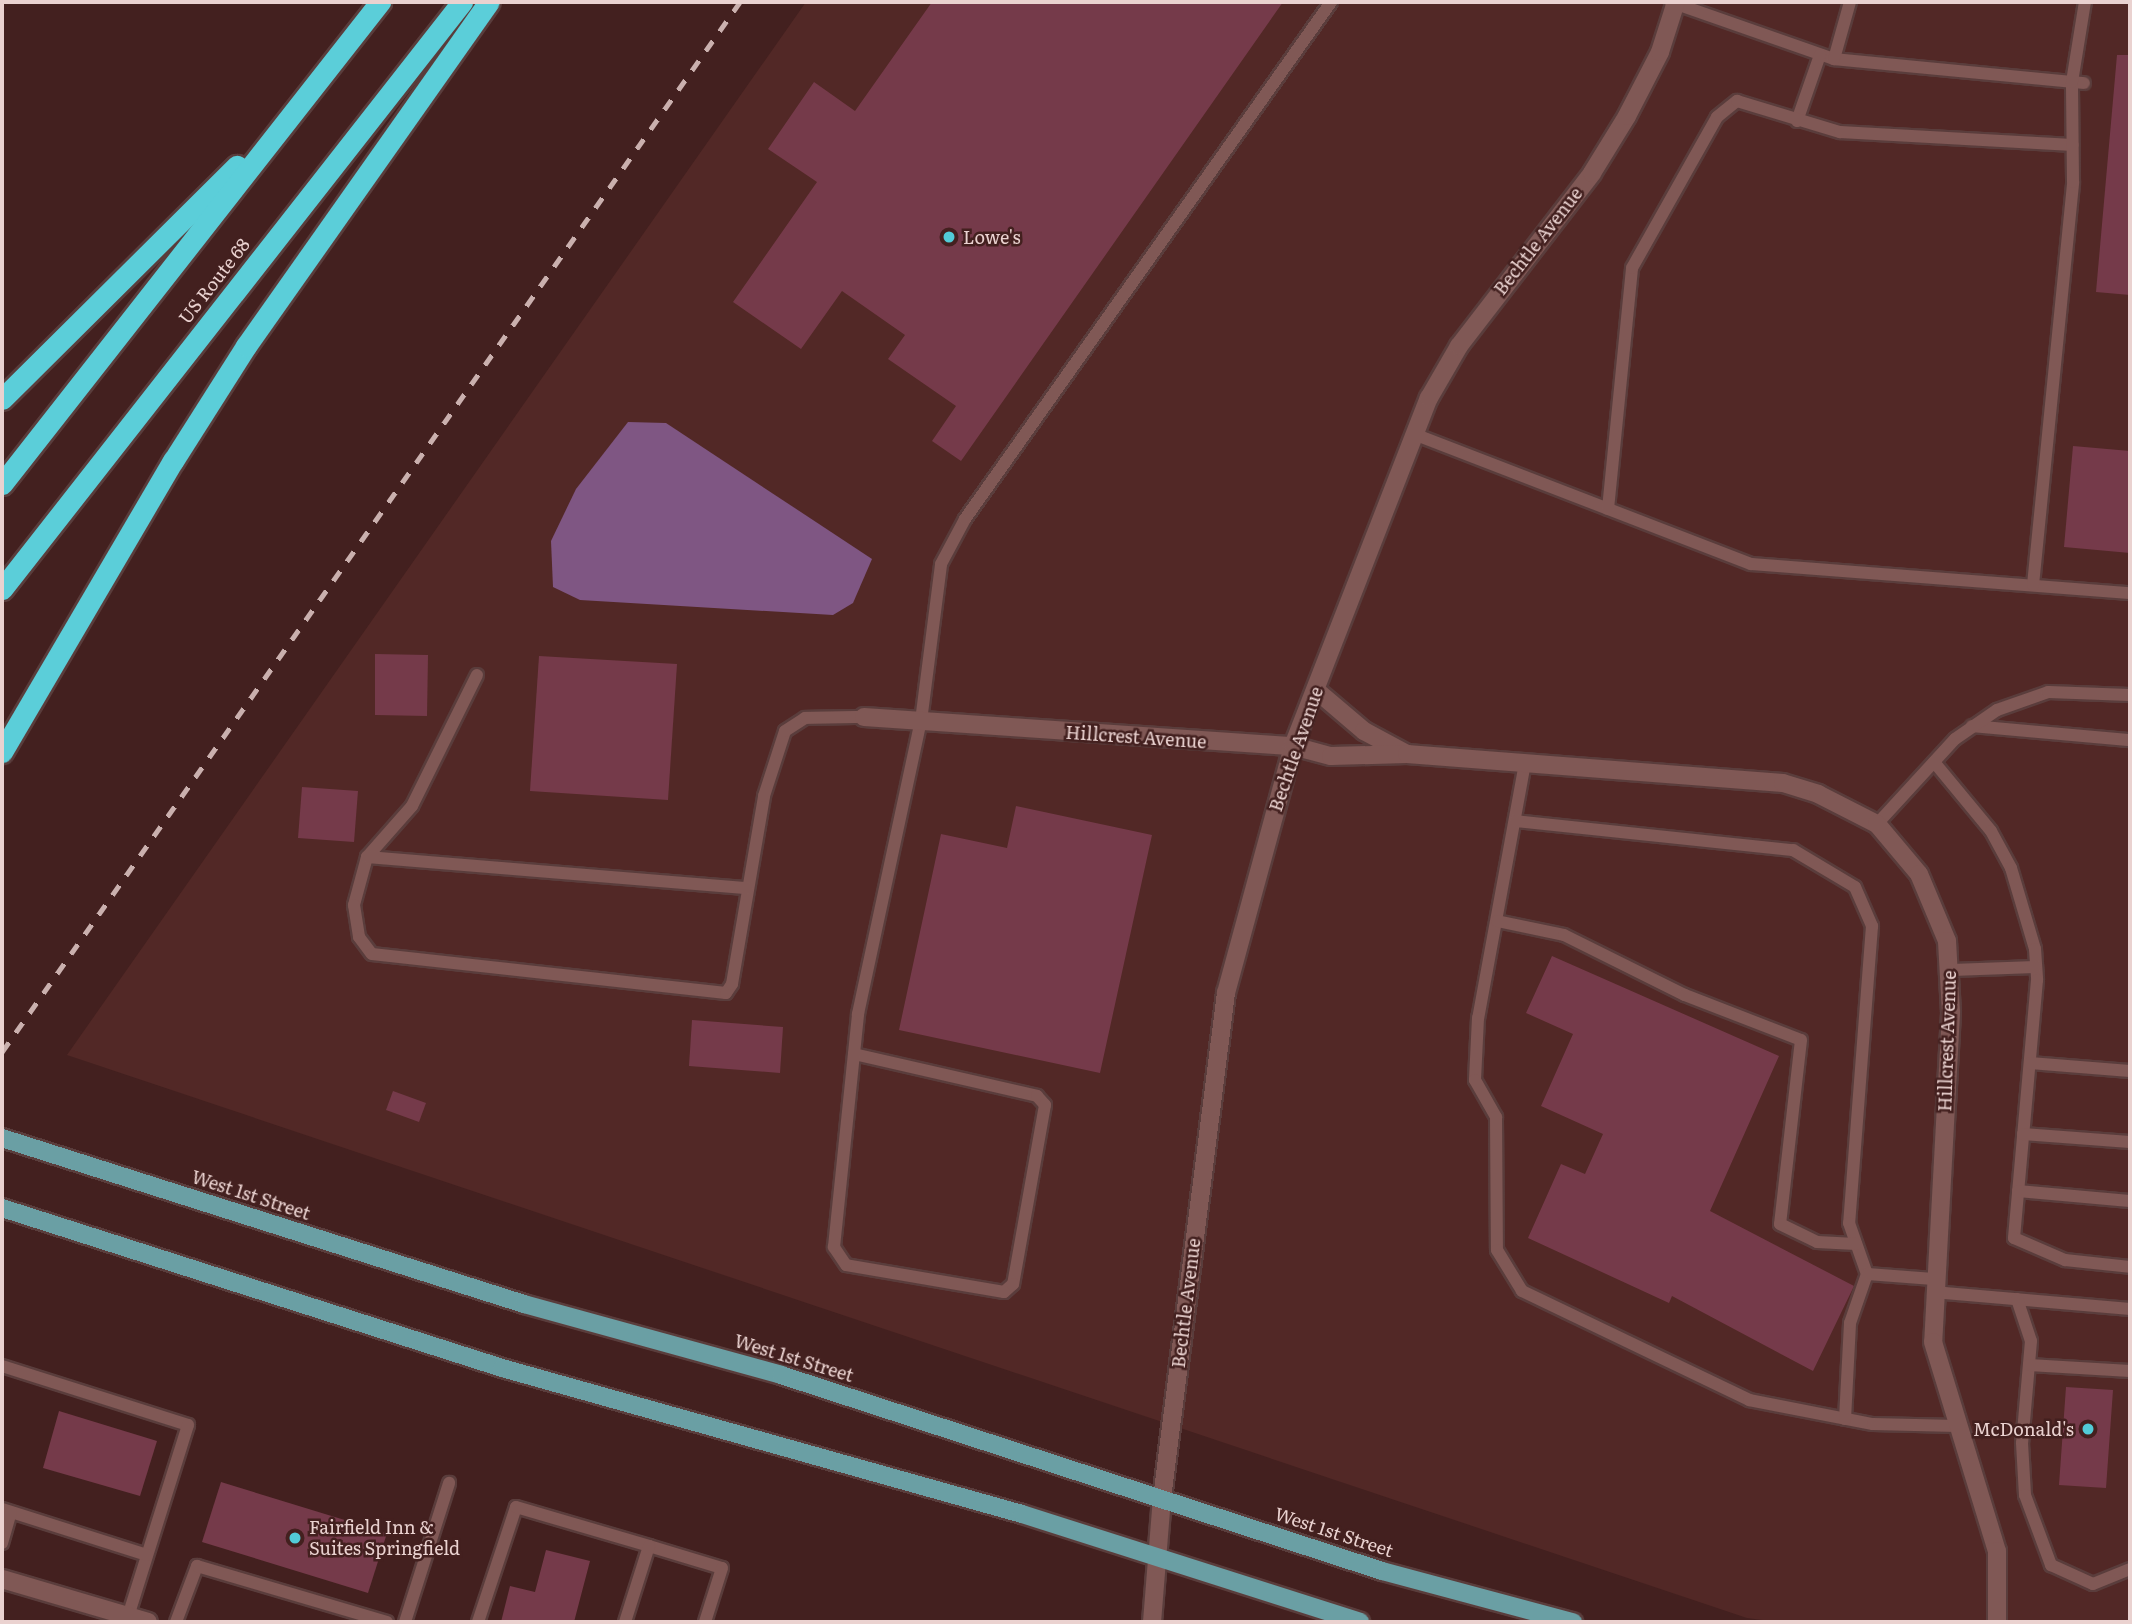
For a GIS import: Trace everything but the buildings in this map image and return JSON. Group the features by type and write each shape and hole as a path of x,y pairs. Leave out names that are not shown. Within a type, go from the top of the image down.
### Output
{"highway":[{"path":"2,484 380,2"},
{"name":"US Route 68","path":"2,589 462,2"},
{"path":"2,752 173,461 246,346 489,2"},
{"path":"2,399 298,106"}],"main road":[{"name":"West 1st Street","path":"2,1138 524,1304 781,1375 1382,1571 1573,1622"},
{"path":"2,1208 502,1368 764,1438 1022,1514 1157,1560 1360,1622"}],"street":[{"name":"Bechtle Avenue","path":"1152,1622 1162,1498 1226,993 1293,746 1317,691 1429,398 1459,346 1592,173 1628,116 1660,52 1674,2"},
{"name":"Hillcrest Avenue","path":"1317,691 1364,731 1407,754"},
{"name":"Hillcrest Avenue","path":"864,716 1293,746 1331,756 1407,754 1783,783 1830,799 1877,824 1919,874 1936,907 1951,970 1933,1342 1997,1551 1997,1622"},
{"path":"2,1578 148,1622"}],"lane":[{"path":"855,1054 1037,1096 1045,1105 1013,1284 1004,1292 846,1265 837,1257 834,1247 859,1014 921,721 940,564 965,519 1331,2"},
{"path":"1674,2 1834,60 2078,82"},
{"path":"1834,60 1850,2"},
{"path":"2034,585 2085,2"},
{"path":"1797,121 1820,55"},
{"path":"1608,509 1632,268 1717,117 1737,101 1840,132 2073,145"},
{"path":"1414,434 1751,564 2130,593"},
{"path":"477,675 412,806 367,857 354,905 359,937 372,954 726,993 732,984 764,796 785,731 805,718 864,716"},
{"path":"1877,824 1934,762 1972,726 2009,704 2048,692 2130,695"},
{"path":"1972,726 2130,740"},
{"path":"1934,762 1992,831 2011,868 2027,910 2036,967 2014,1238 2065,1260 2130,1267"},
{"path":"1525,763 1478,1018 1475,1080 1496,1117 1497,1250 1522,1291 1749,1400 1845,1419 1958,1426"},
{"path":"1515,821 1793,850 1855,887 1872,926 1849,1223 1867,1274 1850,1323 1845,1419"},
{"path":"367,857 748,888"},
{"path":"1497,921 1564,935 1685,995 1801,1040 1780,1224 1817,1242 1856,1244"},
{"path":"1951,970 2036,967"},
{"path":"2030,1063 2130,1071"},
{"path":"2023,1134 2130,1142"},
{"path":"2018,1191 2130,1201"},
{"path":"1867,1274 2017,1299 2130,1309"},
{"path":"2017,1299 2032,1341 2022,1443 2025,1495 2051,1565 2093,1584 2130,1569"},
{"path":"2029,1365 2130,1371"},
{"path":"2,1366 188,1425 128,1616"},
{"path":"405,1622 449,1483"},
{"path":"478,1622 516,1507 722,1568 705,1622"},
{"path":"2,1543 6,1511 147,1555"},
{"path":"625,1622 649,1545"},
{"path":"176,1622 197,1566 387,1622"}],"shaded area":[{"path":"806,2 2130,2 2130,1622 1778,1622 1747,1618 67,1055"},
{"path":"628,422 666,423 872,559 853,603 833,615 580,600 553,587 551,541 576,489"}],"railway":[{"path":"2,1052 740,2"}],"place":[{"name":"Lowe's","path":"949,237"},
{"name":"McDonald's","path":"2088,1429"},
{"name":"Fairfield Inn & Suites Springfield","path":"295,1538"}]}
